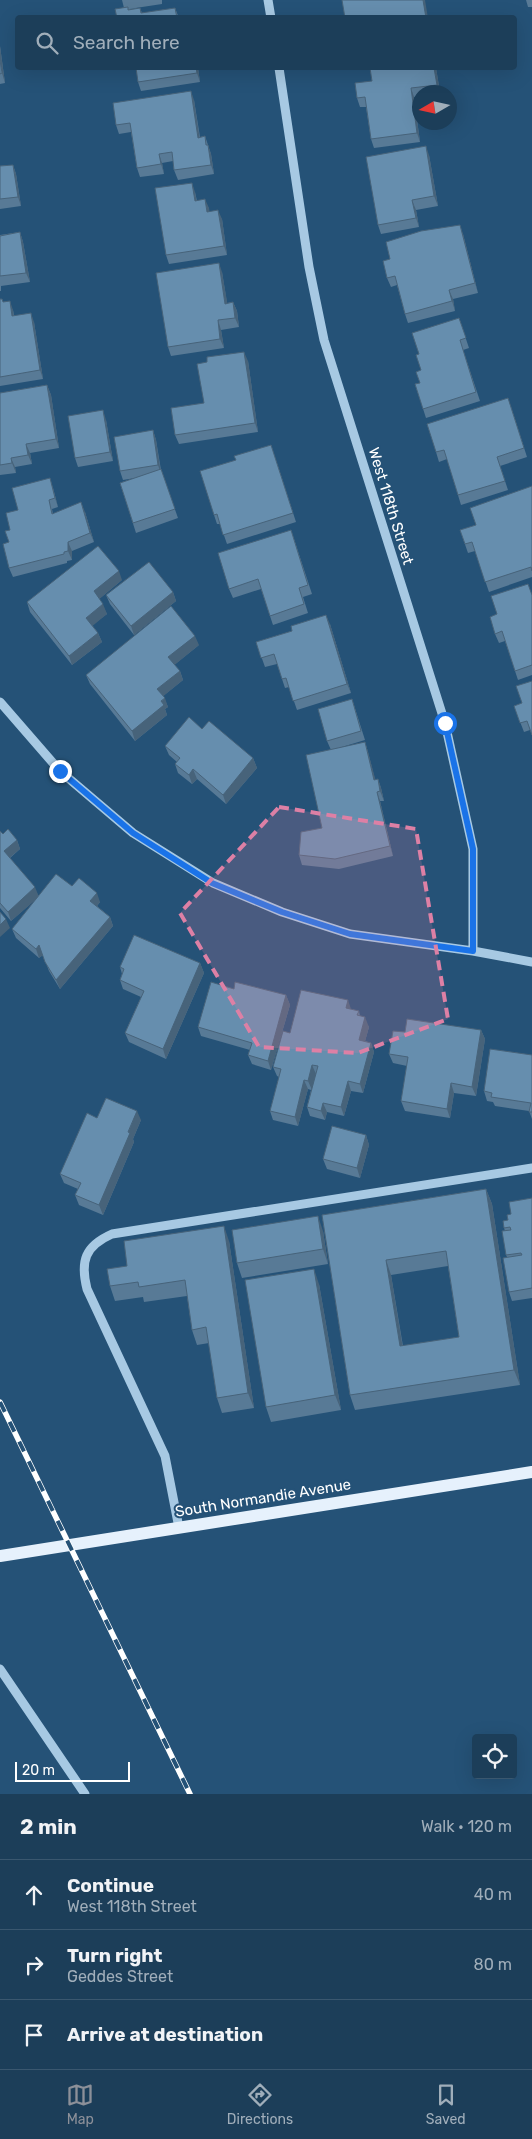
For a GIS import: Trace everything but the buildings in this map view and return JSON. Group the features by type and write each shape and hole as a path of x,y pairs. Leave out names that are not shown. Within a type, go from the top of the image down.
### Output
{"main road":[{"name":"South Normandie Avenue","path":"0,1556 532,1472"}],"street":[{"path":"268,0 270,15"},
{"name":"West 118th Street","path":"278,70 309,267 324,340 445,723 473,849 473,951"},
{"path":"0,702 60,771 126,827 212,883 282,912 350,934 473,951 532,962"},
{"path":"179,1528 165,1456 87,1289 82,1270 87,1254 97,1240 112,1234 532,1168"},
{"path":"0,1669 85,1794"}],"highlighted area":[{"path":"279,807 416,829 448,1019 358,1053 259,1047 180,913"}],"railway":[{"path":"0,1402 190,1794"}],"route":[{"path":"60,771 133,833 212,883 282,912 350,934 473,951 473,849 445,723"}]}
